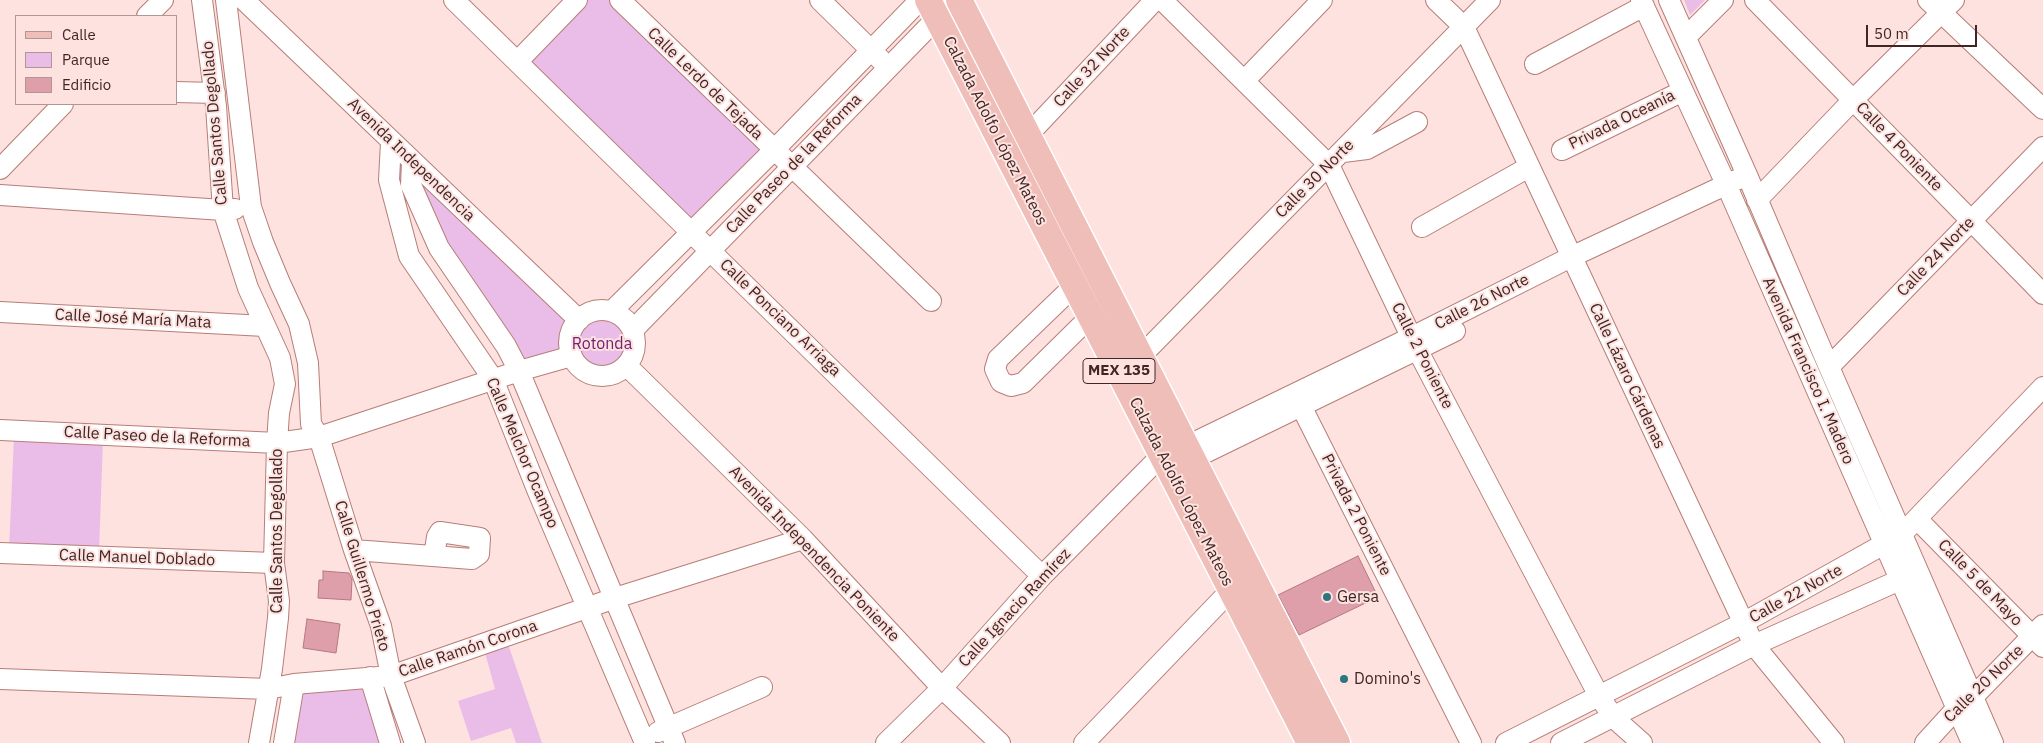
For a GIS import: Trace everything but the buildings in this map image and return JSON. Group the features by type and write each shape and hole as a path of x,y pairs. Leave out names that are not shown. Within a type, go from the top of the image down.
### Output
{"main road":[{"name":"Calzada Adolfo López Mateos","path":"958,0 1337,743"},
{"name":"Calzada Adolfo López Mateos","path":"928,6 1091,316 1158,466 1231,590 1310,743"}],"street":[{"path":"148,15 163,0"},
{"name":"Calle Santos Degollado","path":"202,0 215,93 223,210 248,288 280,358 285,384 279,413 277,443 274,563 279,601 278,618 259,743"},
{"name":"Calle Santos Degollado","path":"226,0 251,207 280,283 300,324 308,363 311,424 319,437"},
{"name":"Avenida Independencia","path":"244,0 579,320"},
{"name":"Calle Ponciano Arriaga","path":"454,0 1042,576"},
{"path":"518,62 577,0"},
{"name":"Calle Lerdo de Tejada","path":"620,0 773,151 931,301"},
{"path":"820,0 888,67"},
{"name":"Calle Paseo de la Reforma","path":"612,311 872,50 928,6 958,0"},
{"name":"Calle 32 Norte","path":"1028,134 1155,0"},
{"name":"Calle 2 Poniente","path":"1162,0 1244,81 1336,158 1415,344 1599,696 1614,718 1642,743"},
{"path":"1244,81 1322,0"},
{"name":"Calle Lázaro Cárdenas","path":"1436,0 1464,27 1754,645 1834,743"},
{"name":"Calle 30 Norte","path":"1140,357 1490,0"},
{"name":"Avenida Francisco I. Madero","path":"1670,0 1993,743"},
{"path":"1686,37 1723,0"},
{"name":"Calle 4 Poniente","path":"1756,0 2043,294"},
{"path":"1535,64 1642,3"},
{"name":"Avenida Francisco I. Madero","path":"1642,3 1727,188 1972,743"},
{"path":"1941,4 2043,109"},
{"name":"Calle 26 Norte","path":"1158,466 1190,453 1415,344 1574,262 1727,188 1752,186 1853,100 1941,4"},
{"name":"Calle Paseo de la Reforma","path":"633,330 888,67 928,6"},
{"name":"Privada Oceanía","path":"1562,150 1683,91"},
{"path":"178,92 215,93"},
{"path":"2,164 62,105"},
{"path":"1336,158 1367,149 1417,122"},
{"name":"Calle Melchor Ocampo","path":"391,142 389,180 409,256 493,379 587,607 640,742"},
{"name":"Calle 24 Norte","path":"1829,367 2043,147"},
{"name":"Calle Melchor Ocampo","path":"412,162 411,185 439,248 506,346 519,370 672,734"},
{"path":"1422,227 1529,167"},
{"path":"0,195 223,210 251,207"},
{"path":"1075,285 998,359 995,369 1001,382 1011,386 1023,383 1091,316"},
{"path":"594,311 612,311 624,318 633,330 635,349 627,366 613,375 597,376 581,369 572,356 570,337 579,320 594,311"},
{"name":"Calle José María Mata","path":"0,312 265,326"},
{"name":"Calle Paseo de la Reforma","path":"0,430 277,443 319,437 519,370 572,356"},
{"name":"Avenida Independencia Poniente","path":"627,366 803,539 942,688 1000,743"},
{"name":"Calle 22 Norte","path":"1506,743 1743,623 1902,534 2043,387"},
{"name":"Privada 2 Poniente","path":"1298,401 1471,743"},
{"name":"Calle Guillermo Prieto","path":"319,437 354,550 381,626 391,676 415,743"},
{"name":"Calle Ignacio Ramírez","path":"886,743 942,688 1042,576 1158,466"},
{"name":"Calle 5 de Mayo","path":"1917,519 2039,636"},
{"name":"Calle Ramón Corona","path":"0,679 268,689 294,684 391,676 587,607 803,539"},
{"path":"354,550 434,556"},
{"name":"Calle Manuel Doblado","path":"0,554 274,563"},
{"name":"Calle 22 Norte","path":"1562,743 1754,645 1919,572"},
{"path":"1084,743 1231,590"},
{"name":"Calle 20 Norte","path":"1925,743 1956,709 1973,697 2039,636"},
{"name":"Calle Guillermo Prieto","path":"370,677 390,743"},
{"path":"284,743 294,684"},
{"path":"640,742 672,734 762,687"}],"green space":[{"path":"577,0 620,0 773,151 691,231 518,61"},
{"path":"1684,0 1705,0 1690,15"},
{"path":"416,169 576,319 568,339 567,355 519,370 440,245"},
{"name":"Rotonda","path":"605,312 618,316 630,330 633,350 620,368 604,376 582,368 575,359 572,340 579,322 595,314"},
{"path":"14,436 103,440 99,551 9,550"},
{"path":"507,641 542,743 516,743 511,728 471,741 458,701 495,689 484,649"},
{"path":"370,677 390,743 283,743 294,684"}],"place":[{"name":"Gersa","path":"1327,597"},
{"name":"Domino's","path":"1344,679"}]}
